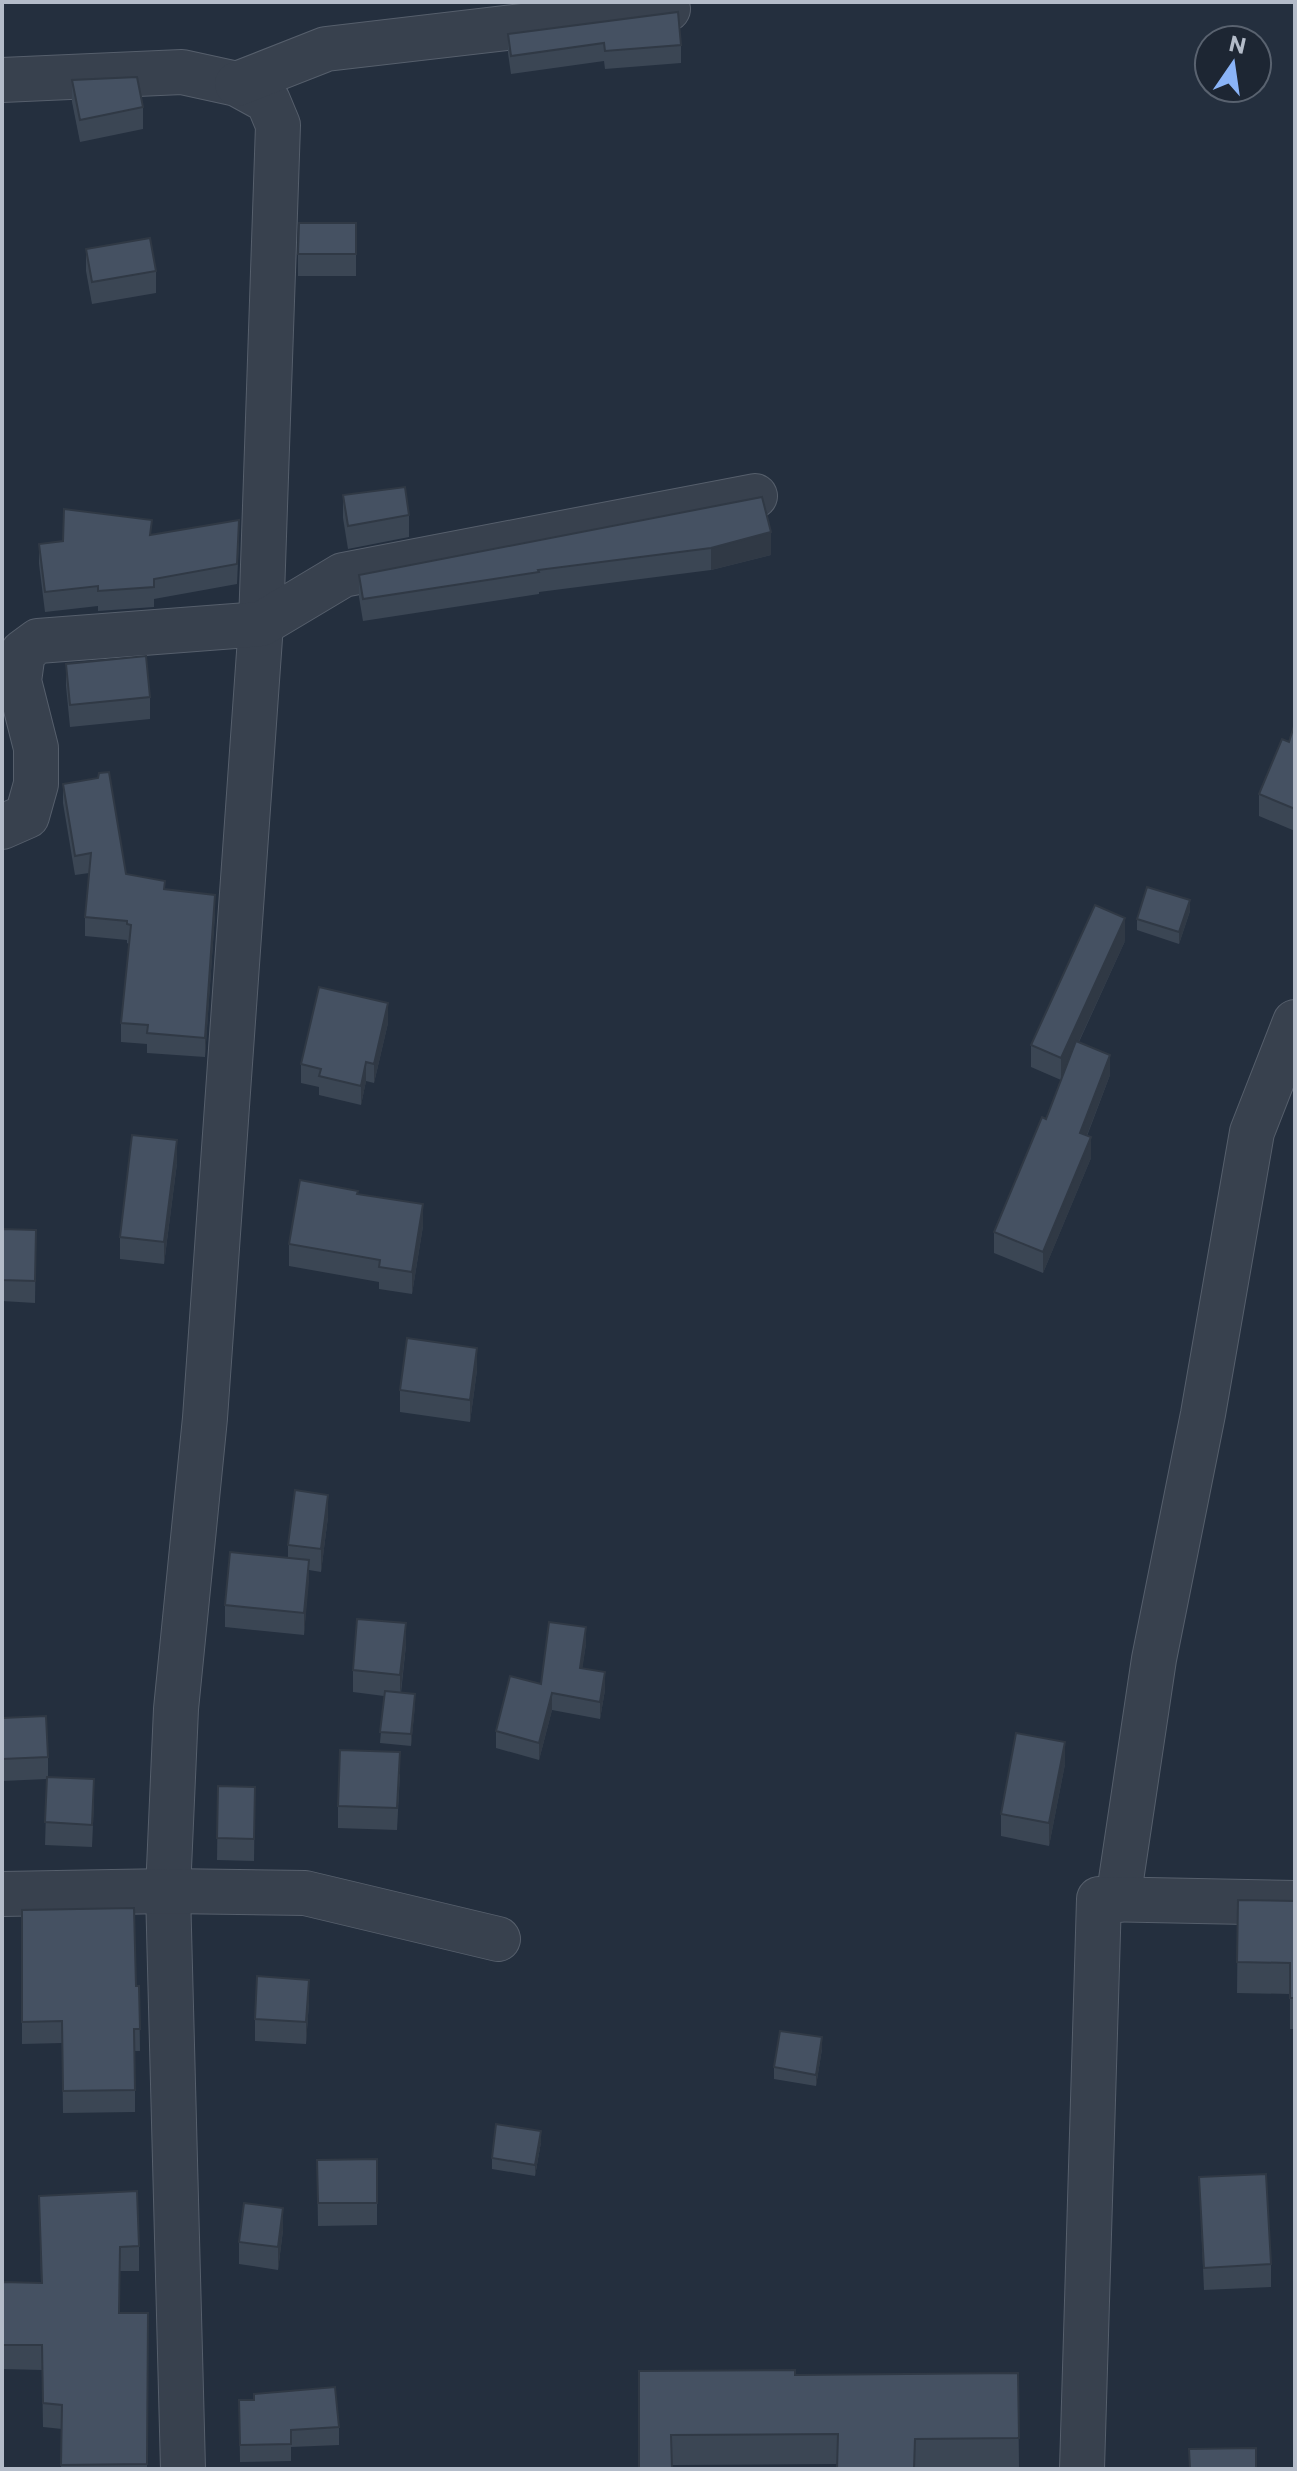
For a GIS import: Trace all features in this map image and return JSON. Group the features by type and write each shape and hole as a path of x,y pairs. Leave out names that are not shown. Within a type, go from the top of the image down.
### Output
{"street":[{"path":"237,84 326,49 668,9"},
{"path":"2,80 182,72 237,84 268,101 278,125 261,624 205,1418 176,1709 168,1891 183,2469"},
{"path":"2,827 27,816 36,784 36,748 19,681 23,652 38,641 261,624 343,575 755,496"},
{"path":"1118,1900 1154,1659 1203,1414 1252,1132 1295,1022"},
{"path":"2,1894 168,1891 305,1893 498,1939"},
{"path":"1082,2469 1099,1899 1295,1903"}],"building":[{"path":"678,12 681,45 605,51 604,43 511,56 508,34"},
{"path":"137,77 143,107 80,120 72,80"},
{"path":"299,223 356,223 356,254 298,254"},
{"path":"150,238 156,271 92,282 86,249"},
{"path":"405,487 409,515 348,526 343,495"},
{"path":"762,497 771,532 711,548 538,570 363,599 359,575"},
{"path":"64,509 152,520 150,535 239,520 237,564 154,579 154,587 98,591 98,586 45,592 39,544 63,541"},
{"path":"146,656 150,697 70,705 66,664"},
{"path":"1295,723 1295,809 1259,794 1282,739 1289,742"},
{"path":"109,772 126,874 165,881 164,889 215,895 205,1038 147,1033 148,1025 121,1023 131,925 127,921 85,917 91,853 75,856 63,784 98,778 99,773"},
{"path":"1147,887 1190,900 1179,932 1137,919"},
{"path":"1095,905 1125,918 1061,1058 1031,1045"},
{"path":"319,987 388,1003 374,1064 366,1062 361,1086 319,1076 321,1069 301,1064"},
{"path":"1076,1041 1110,1055 1080,1133 1091,1137 1043,1252 994,1232 1042,1117 1046,1119"},
{"path":"132,1135 177,1140 164,1242 120,1237"},
{"path":"300,1180 358,1191 357,1194 423,1204 412,1272 379,1267 380,1260 289,1244"},
{"path":"2,1229 36,1230 35,1281 2,1280"},
{"path":"407,1338 477,1348 470,1400 400,1390"},
{"path":"295,1490 328,1495 321,1549 288,1545"},
{"path":"230,1552 309,1560 304,1613 225,1605"},
{"path":"357,1619 406,1623 400,1675 353,1670"},
{"path":"549,1622 586,1627 580,1668 605,1672 600,1702 552,1693 539,1743 496,1731 510,1676 541,1684"},
{"path":"385,1691 415,1694 411,1734 380,1732"},
{"path":"46,1716 48,1757 2,1759 2,1718"},
{"path":"1016,1733 1065,1742 1049,1823 1001,1814"},
{"path":"340,1750 400,1752 397,1808 338,1806"},
{"path":"47,1777 94,1779 92,1825 45,1822"},
{"path":"218,1786 255,1787 254,1839 217,1838"},
{"path":"1238,1900 1295,1901 1295,1998 1290,1998 1290,1963 1237,1962"},
{"path":"134,1908 140,2029 134,2029 135,2090 63,2091 62,2021 22,2022 22,1910"},
{"path":"257,1976 309,1980 306,2022 255,2019"},
{"path":"780,2031 822,2037 816,2075 774,2067"},
{"path":"496,2124 541,2131 535,2165 492,2158"},
{"path":"377,2159 377,2203 318,2203 317,2160"},
{"path":"1266,2174 1271,2264 1204,2268 1199,2177"},
{"path":"137,2191 139,2246 120,2247 119,2313 148,2313 147,2464 61,2465 62,2405 43,2403 42,2345 2,2345 2,2282 42,2283 39,2196"},
{"path":"244,2203 283,2208 278,2247 239,2242"},
{"path":"795,2370 795,2375 1018,2373 1019,2438 915,2439 914,2469 837,2469 838,2434 671,2435 672,2469 639,2469 639,2371"},
{"path":"335,2387 339,2427 291,2430 291,2444 240,2445 239,2400 254,2400 254,2394"},
{"path":"1256,2448 1256,2469 1190,2469 1189,2449"}]}
